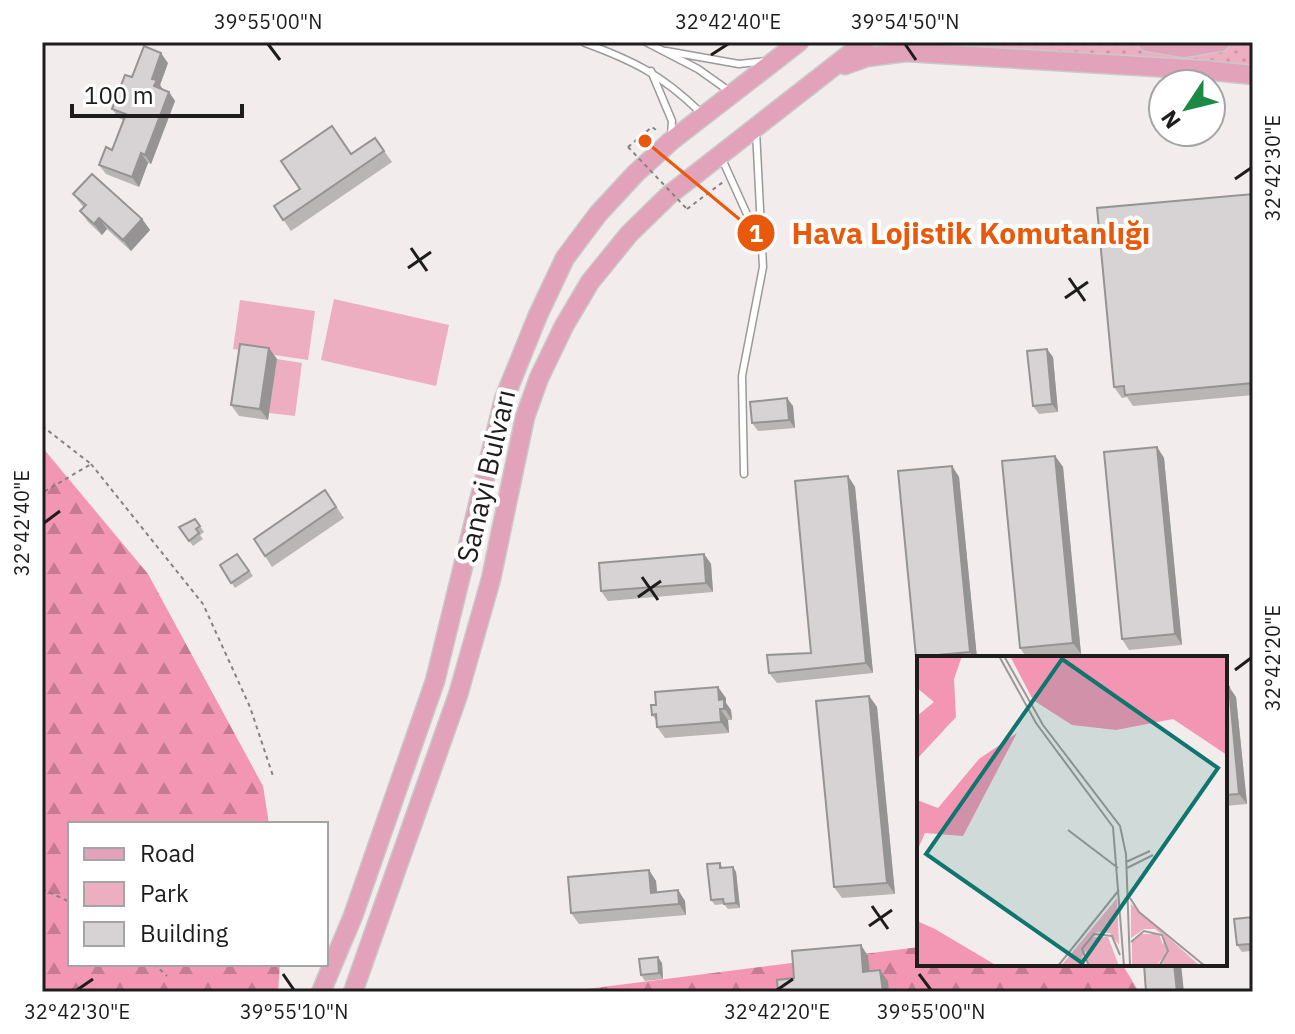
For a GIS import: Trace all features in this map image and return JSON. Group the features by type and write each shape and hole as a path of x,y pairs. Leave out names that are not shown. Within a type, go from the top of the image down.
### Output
{"main road":[{"name":"Sanayi Bulvarı","path":"321,992 353,916 435,681 504,399 565,258 598,214 635,174 671,141 799,42"},
{"name":"Sanayi Bulvarı","path":"353,992 458,695 491,579 525,417 539,378 564,326 590,282 629,234 669,195 865,42"},
{"path":"1147,42 1185,48 1220,42"},
{"path":"823,74 867,57 906,52 1253,75"}],"lane":[{"path":"646,42 666,51 732,93"},
{"path":"585,43 651,71 668,82 704,116"},
{"path":"666,51 739,64 774,61"},
{"path":"651,71 672,121 671,141"},
{"path":"744,474 742,376 760,289 762,246 755,126"},
{"path":"720,154 762,246"}],"path":[{"path":"652,127 628,147 687,209 731,177"},
{"path":"42,426 91,464 203,604 250,707 273,776"},
{"path":"42,493 91,464"},
{"path":"42,889 68,901"},
{"path":"156,966 167,976"}],"green space":[{"path":"897,42 1133,42 1145,46 1223,46 1234,42 1253,42 1253,70 957,45 896,45"},
{"path":"334,299 449,325 436,386 321,360"},
{"path":"240,300 315,311 308,360 233,349"},
{"path":"277,359 302,363 295,416 269,413"},
{"path":"42,447 148,574 263,786 269,822 68,822 68,966 280,966 278,992 42,992"},
{"path":"917,947 917,966 1123,966 1139,992 563,992"}],"building":[{"path":"144,46 161,53 152,79 157,80 154,86 169,92 145,155 141,153 132,177 99,165 106,147 112,150 126,114 112,109 125,75 132,77"},
{"path":"332,126 351,154 375,138 384,151 283,220 274,206 300,189 281,161"},
{"path":"92,174 142,219 123,240 99,218 94,224 80,211 86,205 73,194"},
{"path":"1253,194 1253,383 1125,395 1124,386 1114,387 1097,208"},
{"path":"240,344 269,348 260,409 231,405"},
{"path":"1047,349 1052,404 1033,406 1027,351"},
{"path":"787,398 789,420 752,423 750,402"},
{"path":"1157,447 1175,634 1122,639 1104,452"},
{"path":"1055,456 1073,643 1020,648 1002,461"},
{"path":"952,466 970,652 916,657 898,471"},
{"path":"848,476 866,663 769,673 767,655 811,653 795,481"},
{"path":"325,490 336,507 265,556 254,539"},
{"path":"195,519 200,526 196,529 199,533 189,541 179,527"},
{"path":"237,554 249,571 231,583 220,565"},
{"path":"704,554 706,583 601,591 599,563"},
{"path":"718,687 719,700 724,699 724,709 720,709 721,722 657,727 656,714 652,715 651,705 656,705 655,692"},
{"path":"1227,687 1229,687 1239,794 1227,795"},
{"path":"869,696 887,883 834,887 816,701"},
{"path":"720,863 720,868 733,867 736,903 724,904 723,899 711,900 707,864"},
{"path":"649,870 651,893 678,890 679,904 571,913 568,877"},
{"path":"1253,917 1252,969 1250,944 1237,945 1234,919"},
{"path":"861,945 863,972 880,970 883,992 778,992 777,980 794,978 792,951"},
{"path":"658,957 659,973 641,975 639,959"},
{"path":"1144,966 1174,966 1177,992 1146,992"}],"place":[{"name":"Hava Lojistik Komutanlığı","path":"645,141"}]}
